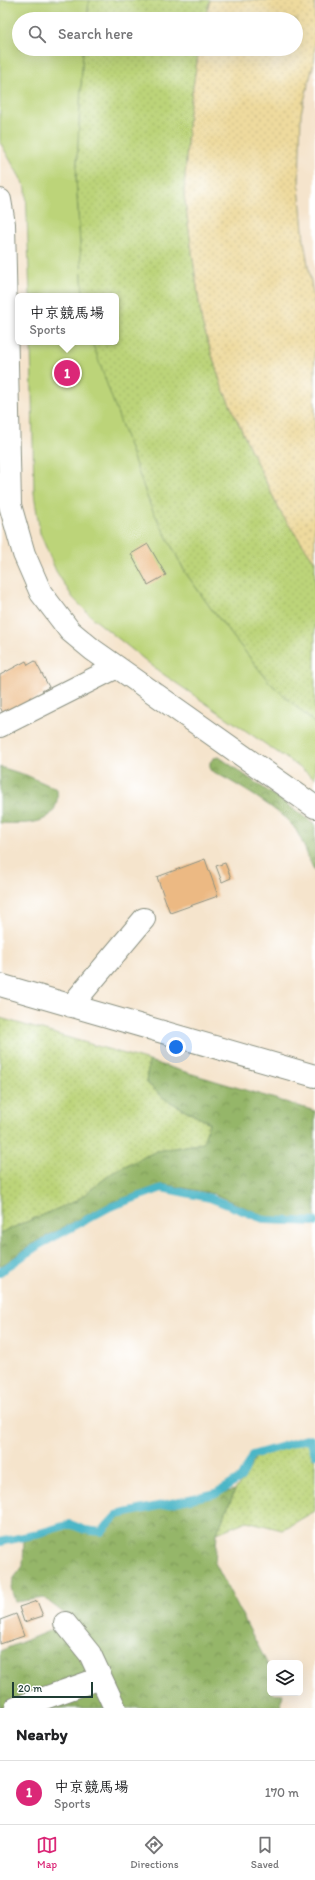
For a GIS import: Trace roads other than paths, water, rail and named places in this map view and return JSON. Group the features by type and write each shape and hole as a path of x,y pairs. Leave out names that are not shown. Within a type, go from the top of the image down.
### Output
{"street":[{"path":"0,200 4,224 10,505 24,554 41,593 70,631 117,667 315,807"},
{"path":"0,726 117,667"},
{"path":"71,1006 144,919"},
{"path":"0,985 315,1076"},
{"path":"65,1623 90,1654 115,1708"},
{"path":"16,1708 101,1678"}],"waterway":[{"path":"0,1272 39,1245 110,1207 162,1188 210,1198 266,1220 315,1222"},
{"path":"0,1542 33,1535 70,1524 85,1530 101,1532 117,1515 217,1493 241,1478 252,1455 310,1438 315,1454"}],"place":[{"name":"中京競馬場","path":"67,373"}]}
